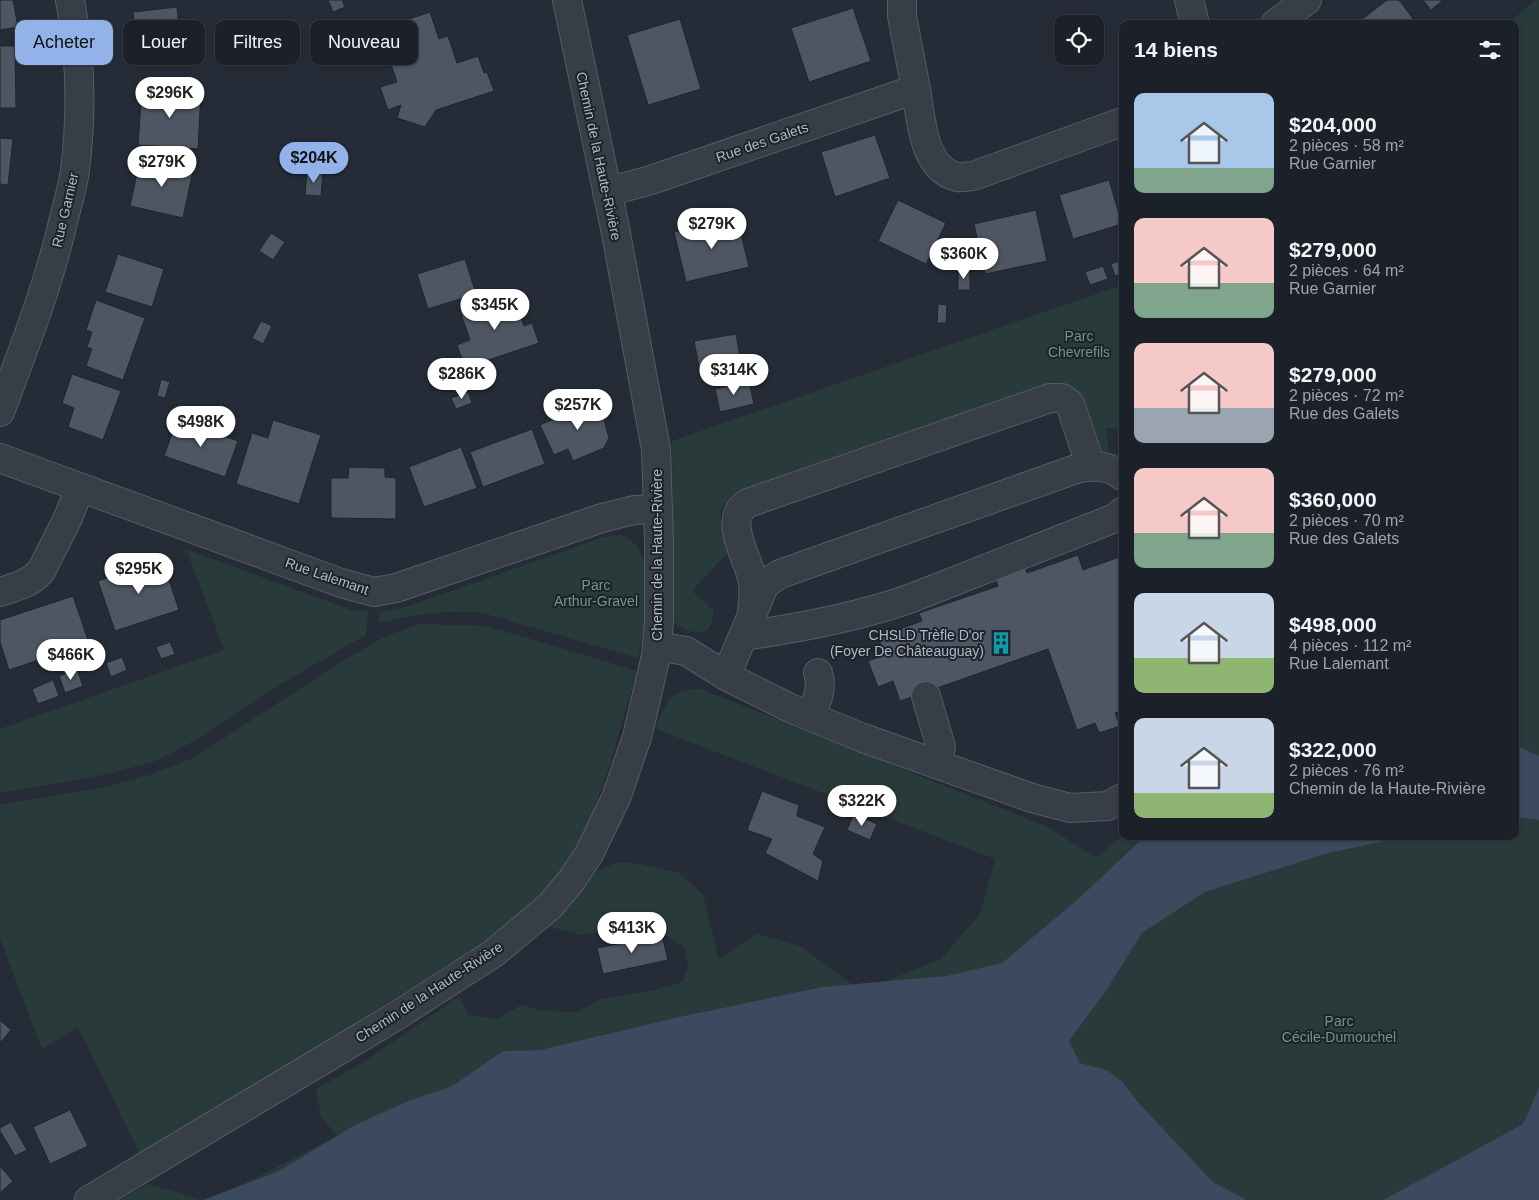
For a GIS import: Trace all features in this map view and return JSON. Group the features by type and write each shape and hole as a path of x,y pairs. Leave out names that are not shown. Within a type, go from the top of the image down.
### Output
{"street":[{"name":"Rue Garnier","path":"0,412 40,303 58,244 75,171 80,98 79,62 70,0"},
{"name":"Chemin de la Haute-Rivière","path":"89,1200 494,954 550,906 589,854 616,798 644,711 657,646 659,621 656,449 607,192 566,0"},
{"path":"902,0 902,16 923,127 934,159 946,172 958,177 973,176 1119,123"},
{"path":"1189,0 1193,20"},
{"path":"1280,20 1307,0"},
{"name":"Rue des Galets","path":"607,192 652,180 916,89"},
{"path":"748,624 754,589 735,522 741,507 748,503 1050,398 1062,398 1070,404 1091,466"},
{"name":"Rue Lalemant","path":"0,458 341,583 374,592 396,588 609,516 634,510 658,509"},
{"path":"726,676 765,584 780,574 1076,469 1091,466 1109,468 1119,474"},
{"path":"0,592 25,584 40,571 67,520 80,488"},
{"path":"748,624 798,629 875,611 909,600 1115,518 1119,515"},
{"path":"657,646 686,651 726,676 810,716 863,738 1032,798 1062,806 1108,806 1119,800"},
{"path":"810,716 820,690 821,682 818,673"},
{"path":"926,696 941,747 936,764"}],"green space":[{"path":"1535,0 1539,0 1539,756 1519,747 1519,20 1512,20"},
{"name":"Parc Chevrefils","path":"1119,286 1119,429 1106,428 1109,451 1097,454 1072,388 1055,383 1044,385 735,495 723,507 721,513 722,527 730,550 692,591 713,610 711,626 702,632 684,629 677,625 674,620 672,441"},
{"name":"Parc Arthur-Gravel","path":"621,535 634,543 642,556 646,572 646,609 638,658 483,613 456,612 430,614 378,623 379,612 406,607 604,537"},
{"path":"186,549 351,610 368,611 366,635 281,684 196,740 158,760 109,774 0,793 0,729 224,650"},
{"path":"420,624 487,626 637,671 610,764 590,821 564,870 529,908 489,938 300,1059 140,1154 78,1027 42,1049 0,939 0,805 105,787 153,774 195,757 341,662 386,636"},
{"path":"701,689 1048,827 1096,858 1119,839 1141,840 1078,899 1002,963 946,976 881,983 941,959 980,914 995,859 656,729 666,704 670,699 675,695"},
{"name":"Parc Cécile-Dumouchel","path":"1519,819 1539,820 1539,1087 1523,1124 1383,1200 1247,1200 1213,1182 1138,1102 1123,1082 1107,1070 1080,1063 1069,1041 1106,991 1142,933 1205,892 1328,853 1392,840 1519,840"},
{"path":"618,862 641,864 679,873 703,894 719,959 757,934 800,946 853,985 822,987 679,1017 540,1050 503,1051 452,1086 408,1101 355,1125 337,1136 321,1117 316,1089 362,1063 460,996 468,1015 498,1019 521,1005 544,1011 578,1012 601,999 655,990 683,982 688,966 685,948 646,922 582,935 549,927 578,894 591,873"},
{"path":"336,1137 279,1171 202,1200 246,1183"},
{"path":"148,1184 202,1200 120,1200"}],"water":[{"path":"1519,747 1539,756 1539,820 1519,819"},
{"path":"1141,840 1392,840 1328,853 1205,892 1142,933 1106,991 1069,1041 1080,1063 1107,1070 1123,1082 1138,1102 1213,1182 1247,1200 203,1200 279,1171 355,1125 408,1101 452,1086 503,1051 540,1050 679,1017 822,987 946,976 1002,963 1078,899"},
{"path":"1539,1087 1539,1200 1383,1200 1523,1124"}],"building":[{"path":"0,0 13,0 17,20 15,20 15,28 0,30"},
{"path":"328,0 342,0 345,7 333,12"},
{"path":"1387,0 1399,0 1414,20 1361,20"},
{"path":"1423,0 1443,0 1431,10"},
{"path":"177,7 178,20 134,20 133,12"},
{"path":"853,8 871,61 809,82 791,28"},
{"path":"430,12 439,39 448,36 457,63 478,56 484,73 487,72 494,91 436,110 425,127 397,118 401,105 388,110 380,87 397,82 391,65 418,65 418,20 406,20"},
{"path":"680,19 701,89 648,105 627,35"},
{"path":"0,46 15,46 16,108 0,108"},
{"path":"142,88 201,92 198,149 138,145"},
{"path":"875,135 890,178 835,197 821,152"},
{"path":"0,138 13,139 8,185 0,184"},
{"path":"140,159 193,170 183,218 130,206"},
{"path":"307,171 323,172 321,196 305,195"},
{"path":"1109,180 1119,214 1119,225 1073,239 1059,195"},
{"path":"898,200 946,223 926,264 878,241"},
{"path":"1036,210 1047,261 985,274 974,224"},
{"path":"737,217 749,267 686,282 674,232"},
{"path":"271,233 285,242 273,260 259,251"},
{"path":"118,254 164,269 152,307 105,292"},
{"path":"465,259 476,294 428,309 417,274"},
{"path":"1119,261 1119,275 1115,276 1111,264"},
{"path":"1103,266 1108,279 1090,285 1085,272"},
{"path":"958,269 970,269 970,290 958,290"},
{"path":"512,293 524,326 532,323 539,343 465,368 457,345 470,340 460,311"},
{"path":"96,300 145,318 123,380 86,366 92,349 87,347 92,332 86,330"},
{"path":"938,304 947,305 946,323 937,323"},
{"path":"261,321 272,326 263,344 252,338"},
{"path":"736,334 742,369 701,377 694,341"},
{"path":"72,374 121,391 103,440 68,427 74,408 62,403"},
{"path":"161,379 170,382 165,398 157,396"},
{"path":"749,381 754,404 720,412 715,389"},
{"path":"468,392 472,403 456,409 451,398"},
{"path":"600,399 608,418 604,420 609,438 604,448 573,461 568,449 554,455 540,425"},
{"path":"177,420 238,441 225,477 164,456"},
{"path":"273,420 321,435 299,504 236,484 252,433 268,438"},
{"path":"532,429 545,464 483,487 470,452"},
{"path":"461,447 477,488 424,507 409,467"},
{"path":"349,467 385,468 385,477 396,478 396,519 331,518 331,478 348,478"},
{"name":"CHSLD Trèfle D'or (Foyer De Châteauguay)","path":"1078,555 1083,570 1119,557 1119,712 1115,713 1119,726 1099,733 1095,723 1077,730 1048,649 900,701 893,681 878,687 868,661 884,655 878,637 922,621 919,613 998,586 994,575 1024,565 1027,573"},
{"path":"162,559 179,610 115,631 98,581"},
{"path":"73,596 89,643 9,670 0,642 0,620"},
{"path":"170,642 175,654 161,659 156,647"},
{"path":"122,657 127,670 111,677 106,663"},
{"path":"77,669 83,686 65,693 59,676"},
{"path":"53,680 59,696 38,704 32,689"},
{"path":"762,791 799,805 797,816 825,827 813,854 823,861 818,881 765,853 772,839 747,830"},
{"path":"854,814 877,824 870,840 847,830"},
{"path":"662,935 668,960 603,974 597,948"},
{"path":"0,1020 11,1030 0,1043"},
{"path":"70,1110 88,1146 50,1164 33,1127"},
{"path":"11,1122 27,1150 15,1156 0,1131 0,1128"},
{"path":"0,1166 13,1181 0,1193"}],"place":[{"name":"CHSLD Trèfle D'or (Foyer De Châteauguay)","path":"1001,643"}]}
